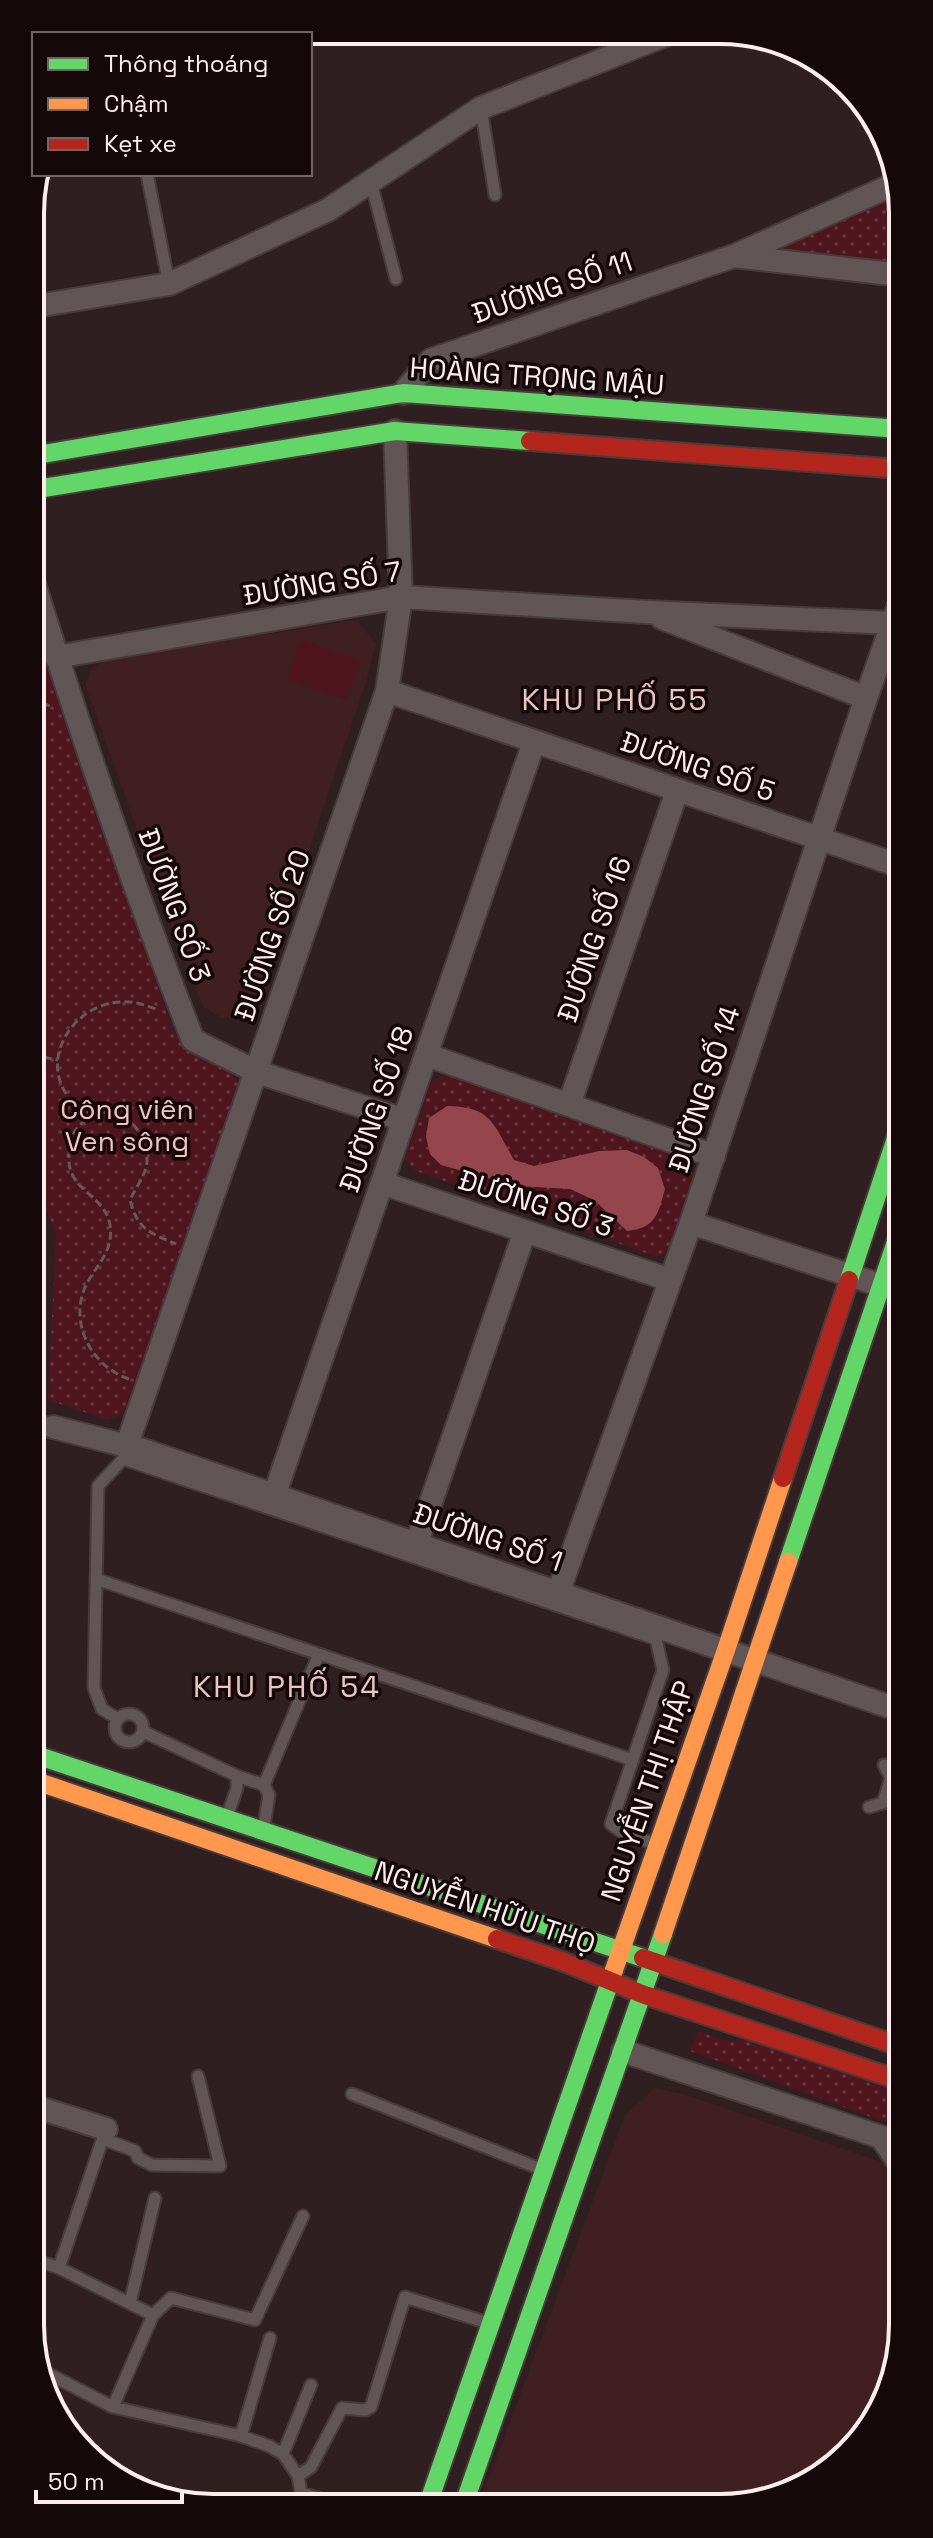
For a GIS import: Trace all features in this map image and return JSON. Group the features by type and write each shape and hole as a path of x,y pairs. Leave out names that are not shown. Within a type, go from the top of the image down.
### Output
{"main road":[{"path":"395,431 403,393"},
{"name":"HOÀNG TRỌNG MẬU","path":"44,454 403,393 758,438 889,467"},
{"name":"HOÀNG TRỌNG MẬU","path":"44,488 395,431 758,438 889,430"},
{"name":"NGUYỄN THỊ THẬP","path":"431,2494 726,1650 889,1158"},
{"path":"468,2494 626,2045 849,1382 889,1293"},
{"name":"NGUYỄN HỮU THỌ","path":"44,1758 246,1817 489,1906 889,2043"},
{"name":"NGUYỄN HỮU THỌ","path":"44,1784 564,1962 642,1994 889,2077"},
{"path":"633,1917 664,1929"},
{"path":"595,2026 626,2045"}],"street":[{"path":"44,305 169,284 328,210 481,108 643,44"},
{"name":"ĐƯỜNG SỐ 11","path":"403,393 431,360 734,256 887,187"},
{"name":"ĐƯỜNG SỐ 11","path":"734,256 889,274"},
{"name":"ĐƯỜNG SỐ 20","path":"142,1456 148,1386 387,691 401,597 395,431"},
{"name":"ĐƯỜNG SỐ 7","path":"56,657 401,597 646,612 889,612"},
{"name":"ĐƯỜNG SỐ 7","path":"646,612 866,698"},
{"name":"ĐƯỜNG SỐ 3","path":"44,617 164,967 193,1040 257,1072 404,1120"},
{"name":"ĐƯỜNG SỐ 14","path":"558,1593 691,1223 889,632"},
{"name":"ĐƯỜNG SỐ 5","path":"387,691 889,862"},
{"name":"ĐƯỜNG SỐ 18","path":"274,1496 534,742"},
{"name":"ĐƯỜNG SỐ 16","path":"569,1105 677,791"},
{"path":"427,1055 714,1156"},
{"name":"ĐƯỜNG SỐ 3","path":"382,1183 670,1280"},
{"path":"691,1223 889,1288"},
{"path":"416,1545 525,1231"},
{"name":"ĐƯỜNG SỐ 1","path":"53,1427 274,1496 889,1707"},
{"path":"626,2045 889,2140"},
{"path":"44,2110 104,2134"}],"lane":[{"path":"481,108 495,195"},
{"path":"147,176 169,284"},
{"path":"371,182 396,279"},
{"path":"118,1719 102,1709 94,1688 98,1486 123,1459 142,1456 656,1639 663,1670 611,1824 626,1835 658,1844"},
{"path":"96,1579 633,1760"},
{"path":"264,1785 319,1654"},
{"path":"130,1714 141,1720 144,1732 138,1740 126,1743 115,1733 115,1726 118,1719 130,1714"},
{"path":"144,1732 237,1776 264,1785 269,1795 246,1817 237,1788 237,1776"},
{"path":"884,1765 889,1774"},
{"path":"869,1807 883,1803 889,1784"},
{"path":"479,1889 489,1906"},
{"path":"59,2268 104,2134 135,2151 138,2158 152,2165 220,2166 198,2076"},
{"path":"352,2094 544,2171"},
{"path":"873,2134 889,2158"},
{"path":"130,2303 155,2198"},
{"path":"113,2407 153,2315 171,2298 255,2320 303,2216"},
{"path":"44,2263 153,2315"},
{"path":"298,2476 311,2467 341,2409 365,2410 371,2407 405,2297 490,2324"},
{"path":"241,2436 270,2338"},
{"path":"52,2376 113,2407 241,2436 269,2446 283,2454 298,2476 300,2494"},
{"path":"283,2454 311,2385"}],"path":[{"path":"94,1116 76,1106 65,1092 59,1077 58,1060 70,1027 103,1005 121,1002 142,1004 184,1019"},
{"path":"44,1057 58,1060"},
{"path":"148,1386 105,1368 90,1349 80,1324 85,1287 112,1242 110,1222 103,1207 76,1183 68,1165 69,1142 79,1126 98,1113 120,1114 133,1122 145,1139 148,1165 130,1200 134,1215 141,1226 157,1236 195,1251"}],"shaded area":[{"path":"357,620 376,644 366,682 255,1009 239,1017 222,1018 204,1007 186,966 85,684 92,668 108,659"},
{"path":"447,1106 483,1114 496,1127 514,1160 534,1166 599,1151 627,1150 644,1157 658,1168 665,1189 658,1212 644,1227 627,1231 594,1200 570,1189 516,1186 441,1165 430,1154 426,1137 429,1118"},
{"path":"655,2088 683,2094 889,2165 889,2336 876,2390 861,2419 814,2466 795,2477 753,2491 731,2494 483,2494 625,2115"}],"green space":[{"path":"885,195 888,198 889,266 772,252 770,247"},
{"name":"Công viên Ven sông","path":"44,636 172,1029 188,1050 229,1071 240,1086 129,1408 118,1416 105,1419 48,1400 56,1235 44,1202"},
{"path":"301,640 360,660 346,700 287,680"},
{"path":"448,1074 686,1160 694,1177 669,1252 657,1257 416,1171 405,1159 432,1081"},
{"path":"698,2031 730,2042 754,2038 889,2087 889,2121 882,2121 690,2051"}],"traffic: fast":[{"path":"44,454 403,393 889,428"},
{"path":"44,488 395,431 530,441"},
{"path":"849,1280 889,1159"},
{"path":"788,1562 889,1263"},
{"path":"44,1758 643,1958"},
{"path":"467,2494 663,1934"},
{"path":"431,2494 614,1970"}],"traffic: slow":[{"path":"614,1970 783,1478"},
{"path":"663,1934 788,1562"},
{"path":"44,1784 497,1939"}],"traffic: jam":[{"path":"530,441 889,468"},
{"path":"783,1478 849,1280"},
{"path":"497,1939 642,1994 889,2077"},
{"path":"643,1958 889,2043"}],"district":[{"name":"KHU PHỐ 55","path":"615,699"},
{"name":"KHU PHỐ 54","path":"287,1686"}]}
